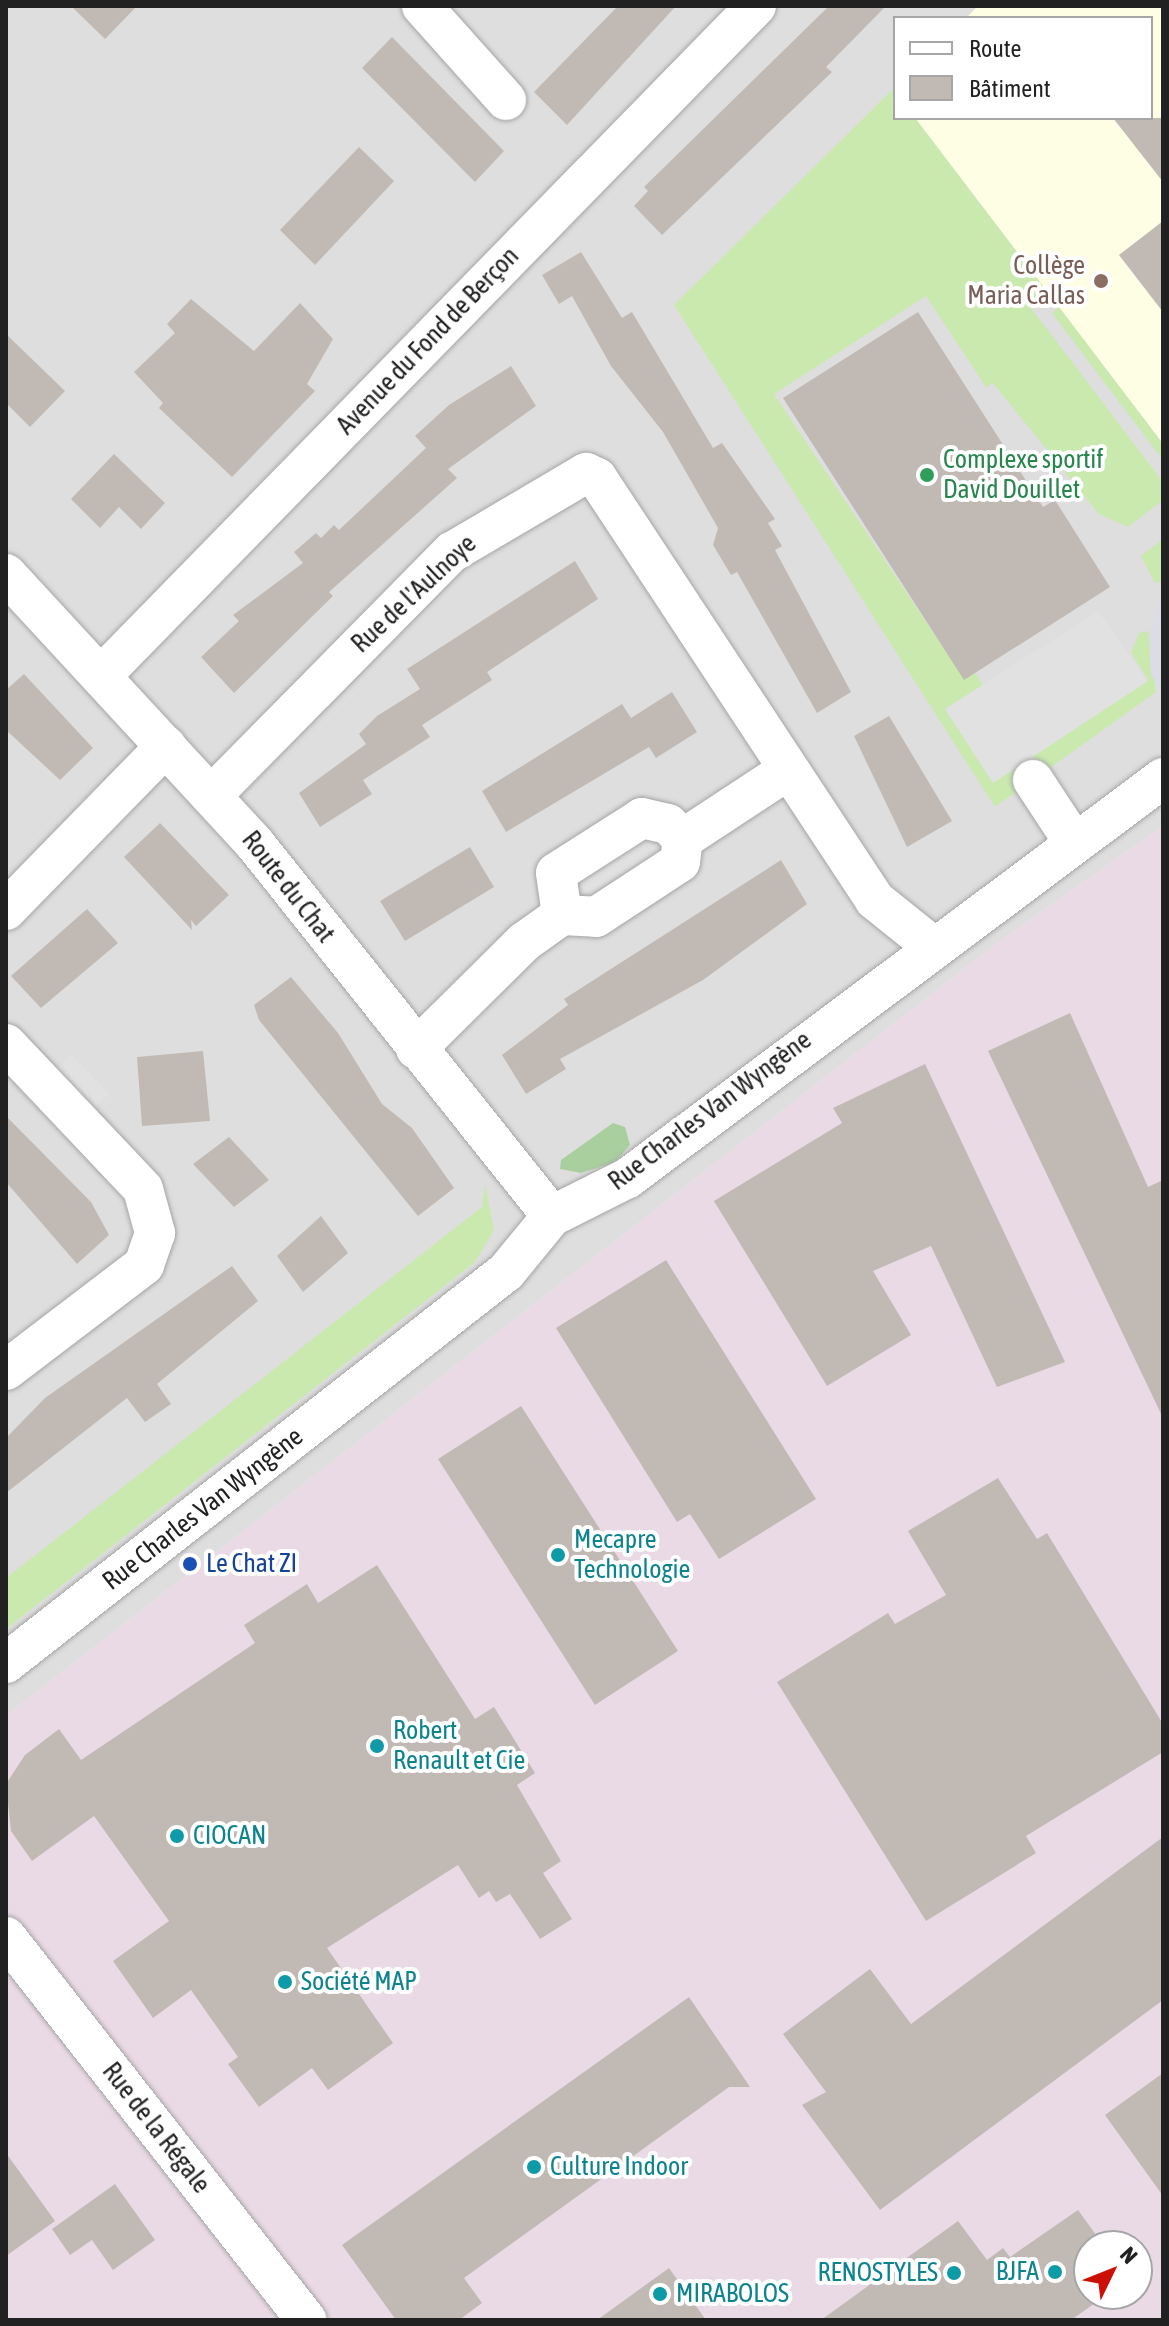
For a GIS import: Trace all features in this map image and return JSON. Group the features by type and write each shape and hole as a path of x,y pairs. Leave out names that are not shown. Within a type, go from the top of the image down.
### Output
{"street":[{"path":"422,6 506,100"},
{"name":"Avenue du Fond de Berçon","path":"101,676 756,6"},
{"name":"Rue de l'Aulnoye","path":"212,795 452,552 576,473 597,478 875,900 931,945"},
{"name":"Route du Chat","path":"6,574 212,795 552,1216"},
{"path":"6,910 166,746"},
{"path":"416,1049 524,942 562,915 596,917 680,862 683,839 788,770"},
{"name":"Rue Charles Van Wyngène","path":"6,1663 506,1272 552,1216 628,1178 931,945 1163,778"},
{"path":"1033,780 1073,841"},
{"path":"562,915 556,873 642,818 668,824 683,839"},
{"path":"6,1044 143,1189 155,1233 144,1265 6,1370"},
{"name":"Rue de la Régale","path":"6,1937 306,2320"}],"shaded area":[{"path":"6,6 1163,6 1163,826 1000,941 6,1716"},
{"name":"Collège Maria Callas","path":"978,6 1163,6 1163,444 917,120 1153,120 1153,16 968,16"},
{"path":"1163,586 1163,696 1151,674 1149,637"},
{"path":"1098,611 1148,681 993,783 945,709"},
{"path":"655,821 650,842 661,845 654,879 585,907 588,894 575,891 583,855"},
{"path":"1163,826 1163,2320 6,2320 6,1716 1000,941"},
{"path":"72,1055 109,1094 79,1122 41,1082"}],"green space":[{"path":"893,89 893,120 917,120 1046,290 1028,304 1163,482 1163,500 1128,527 1099,514 993,383 986,387 926,296 774,394 964,679 975,673 983,685 946,710 999,745 1023,787 995,807 674,305"},
{"path":"1059,307 1163,444 1163,460 1052,313"},
{"path":"1163,539 1163,582 1155,583 1141,556"},
{"path":"1149,631 1156,692 1043,773 1019,733 1148,680 1131,653 1139,633"},
{"path":"613,1123 625,1127 630,1145 615,1162 581,1173 560,1169 561,1160"},
{"path":"485,1184 494,1230 475,1262 6,1629 6,1578 482,1207"}],"building":[{"path":"71,6 137,6 105,39"},
{"path":"618,6 676,6 567,125 534,92"},
{"path":"829,6 886,6 826,67 832,72 662,235 634,206 648,191 644,187"},
{"path":"392,37 504,151 475,182 362,68"},
{"path":"1163,118 1163,182 1115,120"},
{"path":"359,147 394,181 315,265 280,230"},
{"path":"1163,221 1163,312 1119,255"},
{"path":"581,252 622,318 632,312 713,448 722,443 775,519 768,523 782,546 775,550 851,692 817,713 737,572 731,575 713,545 718,528 663,432 611,366 572,296 559,304 542,275"},
{"path":"191,299 254,351 300,303 333,339 307,384 315,391 232,477 159,408 163,403 134,372 175,333 167,324"},
{"name":"Complexe sportif David Douillet","path":"918,312 1043,507 1055,500 1110,587 964,680 783,398"},
{"path":"6,334 65,391 30,427 6,403"},
{"path":"511,366 536,406 448,469 457,478 329,592 333,596 234,693 201,657 239,621 233,615 303,563 294,552 316,533 321,538 334,525 339,530 426,448 415,436 449,405"},
{"path":"114,454 165,503 141,529 119,507 100,528 71,499"},
{"path":"575,561 598,599 487,672 492,680 422,725 430,737 363,780 372,794 320,827 299,793 366,744 359,734 377,716 420,689 407,669"},
{"path":"24,674 93,748 60,780 6,730 6,690"},
{"path":"672,692 697,732 656,758 649,747 506,832 482,791 622,704 631,718"},
{"path":"889,716 952,821 907,847 854,736"},
{"path":"160,823 229,895 196,926 191,920 192,930 124,857"},
{"path":"470,847 494,887 405,941 380,901"},
{"path":"781,860 807,904 703,980 560,1059 566,1069 526,1094 502,1055 568,1005 564,999"},
{"path":"87,909 118,943 41,1008 11,976"},
{"path":"291,977 338,1033 382,1104 412,1128 454,1188 418,1216 259,1020 254,1005"},
{"path":"1070,1013 1148,1187 1163,1180 1163,1418 988,1051"},
{"path":"203,1051 210,1121 142,1126 137,1057"},
{"path":"925,1064 1065,1362 997,1387 931,1246 873,1271 911,1335 827,1386 714,1201 842,1123 833,1108"},
{"path":"6,1116 91,1202 109,1235 77,1264 6,1182"},
{"path":"229,1137 269,1180 234,1207 193,1164"},
{"path":"321,1216 348,1253 303,1292 277,1256"},
{"path":"666,1260 816,1499 719,1559 690,1514 677,1522 556,1328"},
{"path":"232,1266 258,1301 157,1384 171,1404 145,1422 127,1398 6,1493 6,1438 45,1398"},
{"name":"Mecapre Technologie","path":"521,1406 678,1651 595,1705 438,1459"},
{"path":"998,1478 1037,1539 1047,1533 1163,1724 1163,1752 1026,1836 1036,1853 926,1921 777,1682 888,1613 895,1624 946,1595 908,1531"},
{"path":"377,1565 475,1719 494,1707 535,1773 517,1785 561,1861 543,1873 572,1919 540,1939 510,1894 496,1902 489,1891 479,1898 458,1865 327,1948 393,2043 328,2090 312,2068 259,2107 228,2064 238,2057 191,1990 153,2018 113,1961 169,1921 94,1816 32,1861 11,1831 6,1784 25,1755 59,1729 81,1760 255,1643 244,1625 307,1584 318,1603"},
{"path":"1163,1837 1163,2000 880,2210 802,2105 826,2092 783,2034 870,1969 911,2024"},
{"name":"Culture Indoor","path":"689,1997 750,2087 729,2087 464,2278 482,2303 459,2320 396,2320 342,2245"},
{"path":"1163,2073 1163,2196 1105,2115"},
{"path":"6,2153 55,2221 6,2256"},
{"path":"115,2184 155,2240 113,2270 92,2240 70,2255 52,2229"},
{"name":"RENOSTYLES","path":"1078,2210 1092,2230 1073,2230 1073,2310 1085,2310 1071,2320 821,2320 958,2221 987,2260 1003,2248 1010,2257"},
{"name":"MIRABOLOS","path":"669,2268 706,2320 597,2320"}],"place":[{"name":"Collège Maria Callas","path":"1101,281"},
{"name":"Complexe sportif David Douillet","path":"927,475"},
{"name":"Mecapre Technologie","path":"558,1555"},
{"name":"Le Chat ZI","path":"190,1564"},
{"name":"Robert Renault et Cie","path":"377,1746"},
{"name":"CIOCAN","path":"177,1836"},
{"name":"Société MAP","path":"285,1982"},
{"name":"Culture Indoor","path":"534,2167"},
{"name":"BJFA","path":"1055,2272"},
{"name":"RENOSTYLES","path":"954,2273"},
{"name":"MIRABOLOS","path":"660,2294"}]}
